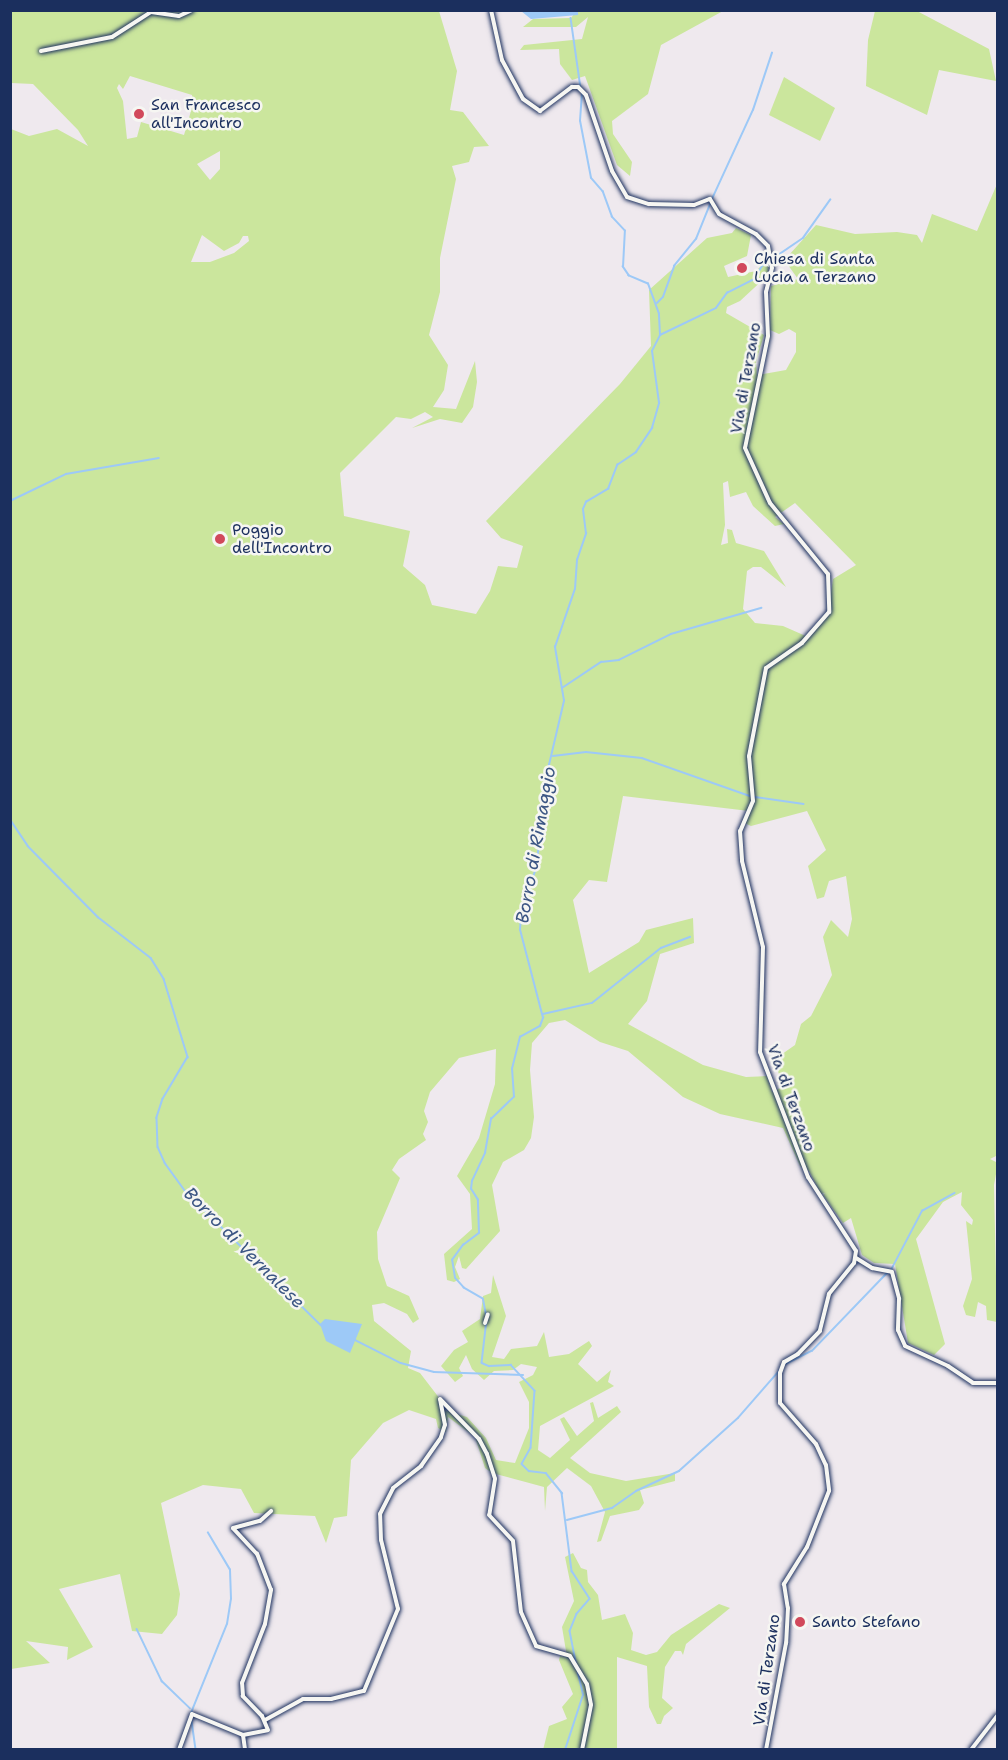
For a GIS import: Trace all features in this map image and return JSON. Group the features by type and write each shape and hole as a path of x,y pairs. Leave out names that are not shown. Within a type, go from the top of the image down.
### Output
{"street":[{"path":"41,51 112,37 151,12 179,16 192,10"},
{"name":"Via di Terzano","path":"491,10 502,60 523,99 540,111 572,87 578,87 586,95 612,171 627,197 649,204 694,205 711,200 719,214 762,239 771,258 766,292 768,336 745,448 770,503 828,574 831,594 829,612 817,630 765,668 749,756 753,801 740,831 740,850 763,947 760,1052 774,1094 793,1131 801,1161 816,1192 845,1230 856,1258 829,1294 820,1331 798,1354 784,1362 780,1373 780,1403 816,1444 826,1465 829,1491 807,1547 784,1584 788,1608 786,1643 766,1749"},
{"path":"856,1258 872,1268 892,1272 899,1299 898,1330 905,1346 948,1366 973,1383 998,1383"},
{"path":"485,1323 488,1314"},
{"path":"265,1720 303,1699 332,1699 364,1691 398,1609 381,1540 381,1514 393,1488 421,1466 445,1430 440,1399 479,1439 487,1454 495,1479 489,1515 513,1540 520,1612 536,1646 570,1656 580,1667 591,1705 582,1749"},
{"path":"179,1749 192,1714 243,1735 267,1732 265,1720 243,1696 242,1683 265,1624 272,1590 257,1554 234,1528 260,1521 271,1511"},
{"path":"971,1749 998,1715"},
{"path":"243,1735 245,1749"}],"green space":[{"path":"577,10 723,11 661,45 648,94 612,121 613,134 632,162 630,176 617,165 585,76 572,80 560,64 559,49 520,50 524,45 582,39 588,17 576,27 523,27 533,19 571,18"},
{"path":"11,11 439,11 457,71 450,110 463,112 489,146 474,147 469,162 452,166 456,179 440,258 440,292 429,335 448,365 444,390 433,407 456,409 475,361 477,382 473,407 462,423 440,419 412,428 433,417 425,412 411,419 396,417 340,473 344,516 410,531 403,566 425,585 432,605 476,614 490,591 498,566 517,568 523,546 501,538 486,521 620,384 651,346 649,290 707,238 732,233 736,228 751,235 747,256 724,266 728,277 756,271 769,258 768,275 740,301 727,307 726,313 764,335 756,362 757,375 786,370 796,352 796,333 789,329 779,334 770,330 771,286 798,279 788,265 789,255 816,225 855,234 897,232 917,235 922,243 932,214 977,231 997,184 998,1155 990,1159 998,1163 994,1185 997,1322 987,1320 986,1306 978,1302 975,1317 966,1315 963,1306 972,1279 966,1221 972,1225 973,1220 961,1205 962,1192 943,1202 916,1239 945,1344 934,1355 908,1343 895,1264 874,1263 862,1255 851,1218 843,1223 823,1195 825,1193 821,1194 809,1171 800,1166 783,1128 720,1114 683,1097 628,1051 600,1042 565,1020 549,1023 532,1043 530,1070 534,1117 531,1138 524,1150 503,1162 492,1185 500,1231 466,1269 462,1268 459,1256 455,1267 460,1279 454,1282 447,1280 444,1254 472,1229 470,1194 457,1176 479,1138 495,1084 496,1049 459,1058 430,1092 424,1111 428,1122 423,1134 426,1140 399,1159 392,1170 400,1178 377,1232 378,1259 387,1286 409,1296 419,1319 413,1323 407,1314 384,1303 372,1305 374,1321 411,1351 408,1368 420,1373 440,1399 444,1410 467,1417 486,1438 496,1460 515,1463 529,1428 529,1402 519,1382 533,1375 537,1367 521,1364 513,1370 494,1371 484,1380 472,1369 466,1355 459,1368 463,1376 455,1382 441,1366 454,1350 468,1342 462,1331 480,1319 483,1296 491,1293 493,1275 506,1316 492,1357 504,1359 511,1349 537,1346 544,1332 549,1357 569,1354 589,1341 592,1346 578,1364 597,1382 611,1370 608,1382 614,1386 540,1426 538,1450 550,1458 570,1440 560,1419 564,1417 577,1436 594,1421 590,1403 593,1402 598,1418 617,1406 621,1412 570,1458 590,1473 626,1481 675,1473 675,1481 640,1490 644,1503 639,1510 610,1516 601,1541 597,1542 605,1512 591,1486 567,1468 547,1487 545,1511 544,1487 492,1473 485,1468 475,1437 448,1417 446,1432 438,1428 436,1419 409,1410 383,1423 351,1460 347,1516 334,1518 326,1543 315,1516 254,1513 241,1489 203,1485 161,1503 180,1594 177,1615 162,1634 132,1631 120,1574 59,1589 93,1647 67,1660 68,1647 26,1641 50,1663 11,1669 11,129 29,136 57,129 88,146 78,130 33,84 11,83","holes":["130,76 192,95 193,104 184,135 141,122 137,137 127,139 123,101 117,88 119,84 123,89","220,151 220,169 210,180 197,164","202,235 224,251 239,243 243,236 248,236 249,241 234,253 210,262 191,262","728,481 730,497 746,492 753,506 775,526 784,524 775,517 795,503 856,565 833,579 828,614 808,637 783,626 755,623 743,609 747,571 753,567 761,567 786,587 764,551 736,543 732,530 727,529 728,543 721,545 725,525 723,483","623,796 749,811 742,822 751,826 807,811 826,850 808,866 817,899 824,897 829,881 846,876 852,919 848,937 831,920 823,937 832,975 811,1016 801,1024 795,1045 775,1059 782,1087 772,1092 767,1076 746,1077 703,1065 628,1024 647,1001 660,954 694,943 693,918 646,930 639,942 589,973 573,900 589,880 607,882"]},
{"path":"875,11 917,11 989,49 996,81 939,70 927,115 866,86 868,40"},
{"path":"784,77 835,108 820,141 769,115"},
{"path":"573,1553 581,1568 587,1570 588,1582 598,1595 602,1620 625,1614 633,1633 631,1650 646,1655 657,1652 671,1635 719,1604 730,1608 686,1644 683,1655 681,1651 675,1651 665,1667 662,1698 673,1708 664,1716 661,1724 657,1724 649,1707 647,1666 617,1657 617,1749 543,1750 549,1726 567,1719 562,1707 573,1694 559,1660 560,1656 567,1657 562,1627 574,1601 565,1557"}],"water":[{"path":"521,11 578,11 578,15 531,19"},
{"path":"325,1319 362,1324 350,1353 326,1341 320,1324"}],"waterway":[{"name":"Borro di Rimaggio","path":"571,18 581,88"},
{"path":"712,199 753,110 772,53"},
{"name":"Borro di Rimaggio","path":"486,1315 483,1299 464,1288 455,1278 452,1260 463,1245 479,1233 478,1200 471,1189 472,1181 485,1153 491,1119 514,1097 512,1069 520,1037 540,1026 543,1018 520,930 521,914 536,868 549,765 564,701 555,647 575,589 577,560 586,534 583,509 586,502 608,489 617,465 636,452 652,428 659,403 652,351 660,335 659,314 648,284 629,276 623,267 625,231 612,217 603,192 591,178 580,121 582,93"},
{"path":"660,335 716,308 727,293 754,279 762,266 803,238 830,200"},
{"path":"657,303 663,297 674,266 696,239 710,204"},
{"path":"10,501 66,474 159,458"},
{"path":"562,688 601,662 619,660 671,634 761,608"},
{"path":"553,756 586,752 642,758 750,796"},
{"path":"755,797 804,804"},
{"name":"Borro di Vernalese","path":"10,819 28,846 98,917 151,958 164,979 188,1057 163,1099 157,1118 158,1147 165,1163 187,1193 321,1325"},
{"path":"543,1014 592,1003 661,948 690,937"},
{"path":"891,1270 922,1211 954,1193"},
{"path":"784,1365 812,1351 887,1273"},
{"name":"Borro di Rimaggio","path":"487,1320 482,1363 489,1366 511,1365 535,1391 531,1448 522,1464 529,1471 546,1473 562,1493 572,1571 590,1599 577,1614 570,1631 576,1663"},
{"name":"Borro di Vernalese","path":"355,1340 401,1363 434,1372 523,1375"},
{"path":"567,1520 612,1508 636,1491 679,1471 738,1418 779,1371"},
{"path":"191,1713 227,1624 231,1599 230,1570 208,1533"},
{"path":"137,1629 162,1681 190,1708"},
{"name":"Borro di Rimaggio","path":"565,1750 583,1695 578,1673"},
{"path":"192,1721 196,1750"}],"place":[{"name":"San Francesco all'Incontro","path":"139,114"},
{"name":"Chiesa di Santa Lucia a Terzano","path":"742,268"},
{"name":"Poggio dell'Incontro","path":"220,539"},
{"name":"Santo Stefano","path":"800,1622"}]}
